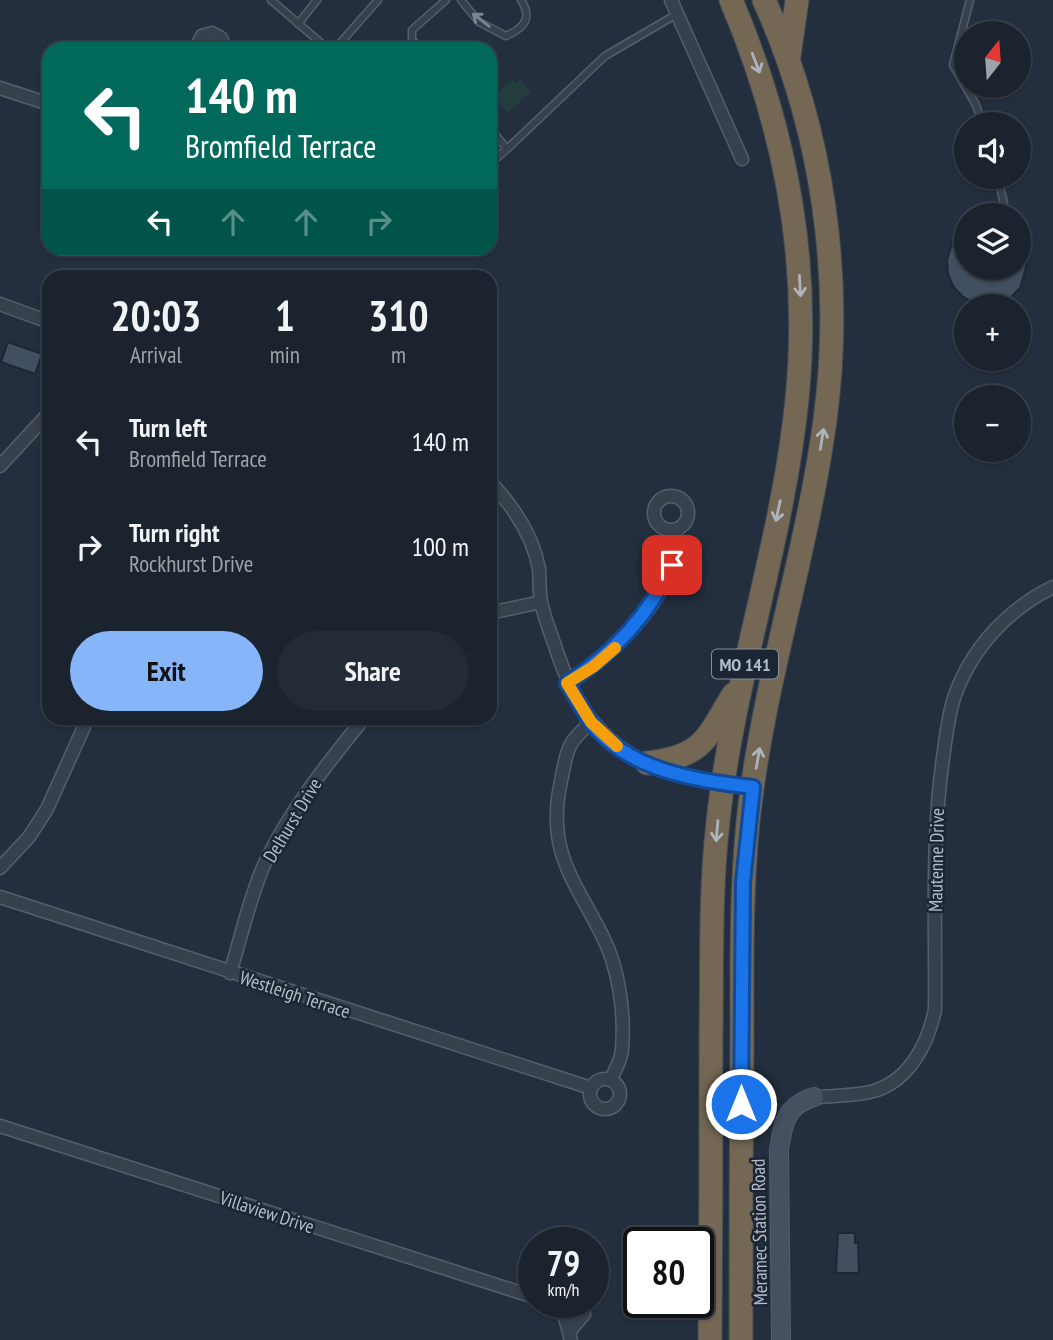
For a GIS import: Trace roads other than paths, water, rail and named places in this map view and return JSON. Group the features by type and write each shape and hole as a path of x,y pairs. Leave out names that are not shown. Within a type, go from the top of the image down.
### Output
{"highway":[{"name":"MO 141","path":"710,1340 713,877 722,784 791,441 801,346 801,291 789,182 762,78 731,0"},
{"name":"MO 141","path":"741,1340 742,923 745,853 753,787 817,473 831,366 830,259 824,204 814,152 789,62 764,0"},
{"path":"789,62 797,0"},
{"path":"646,763 670,761 693,752 714,727 742,681"}],"street":[{"path":"671,0 742,159"},
{"path":"199,42 202,36 212,33 223,42"},
{"path":"0,88 42,102"},
{"path":"0,304 42,319"},
{"path":"0,466 42,420"},
{"path":"497,489 510,502 525,528 539,568 541,602 567,683 591,722 606,738 646,763 666,771 722,784 753,787"},
{"path":"567,683 612,651 651,603 672,565 676,530"},
{"name":"Mautenne Drive","path":"814,1097 870,1092 902,1073 922,1049 931,1030 934,1009 936,806 955,695 972,661 991,635 1011,613 1053,587"},
{"path":"497,611 541,602"},
{"path":"591,722 570,742 555,819 563,862 603,937 614,965 621,1004 622,1052 611,1079"},
{"path":"0,868 29,837 47,808 85,725"},
{"name":"Delhurst Drive","path":"230,973 263,869 275,844 301,800 359,725"},
{"name":"Westleigh Terrace","path":"0,897 591,1088"},
{"path":"611,1079 619,1086 621,1096 611,1108 601,1108 593,1103 591,1088 597,1080 611,1079"},
{"name":"Meramec Station Road","path":"781,1340 779,1150 783,1124 791,1111 799,1102 814,1097"},
{"name":"Villaview Drive","path":"0,1126 518,1292"},
{"path":"565,1318 570,1336"},
{"path":"570,1336 581,1318"}],"lane":[{"path":"271,0 319,42"},
{"path":"298,24 317,0"},
{"path":"341,42 378,0"},
{"path":"414,42 412,30 446,0"},
{"path":"461,0 479,22 506,36 517,31 526,20 527,10 521,0"},
{"path":"970,0 953,65 978,112"},
{"path":"497,158 605,56 677,14"},
{"path":"497,137 507,149"},
{"path":"1000,189 1004,203"}]}
